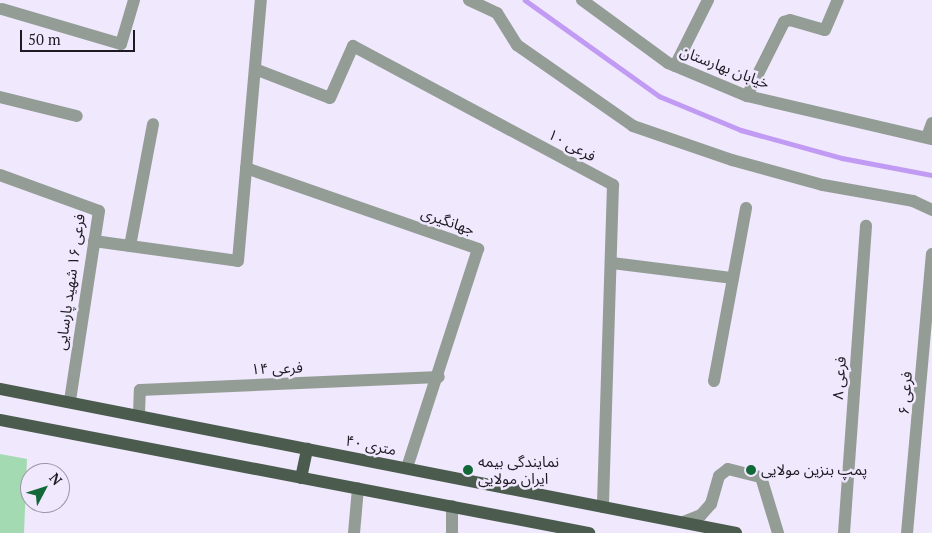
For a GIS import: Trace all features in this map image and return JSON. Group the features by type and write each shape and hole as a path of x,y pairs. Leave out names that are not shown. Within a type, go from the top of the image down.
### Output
{"main road":[{"name":"۴۰ متری","path":"0,389 139,414 736,533"},
{"path":"0,420 589,533"},
{"path":"302,478 307,449"}],"street":[{"path":"2,8 121,44 134,0"},
{"path":"94,240 238,261 261,0"},
{"path":"469,0 498,13 516,44 633,126 742,162 823,185 913,201 932,210"},
{"name":"خیابان بهارستان","path":"582,0 620,32 675,66 747,96 930,138"},
{"path":"675,66 708,0"},
{"path":"747,96 784,22 790,20 825,30 838,0"},
{"name":"فرعی ۱۰","path":"255,69 330,98 353,46 613,185 603,507"},
{"path":"0,97 77,116"},
{"path":"930,138 932,123"},
{"path":"130,246 153,124"},
{"name":"جهانگیری","path":"246,168 478,249 439,377 407,468"},
{"name":"فرعی ۱۶ شهید پارسایی","path":"0,175 99,211 70,401"},
{"path":"714,381 746,208"},
{"name":"فرعی ۸","path":"844,533 866,226"},
{"name":"فرعی ۶","path":"907,533 929,328 932,254"},
{"path":"612,263 733,278"},
{"name":"فرعی ۱۴","path":"139,414 140,390 439,377"},
{"path":"918,434 932,435"},
{"path":"683,522 701,515 711,504 719,476 728,469 761,477 778,533"},
{"path":"354,533 358,488"},
{"path":"452,506 452,533"}],"green space":[{"path":"0,454 27,459 27,463 20,463 20,513 25,513 24,533 0,533"}],"waterway":[{"path":"525,0 659,96 741,130 842,158 932,175"}],"place":[{"name":"نمایندگی بیمه ایران مولایی","path":"468,470"},
{"name":"پمپ بنزین مولایی","path":"751,470"}]}
